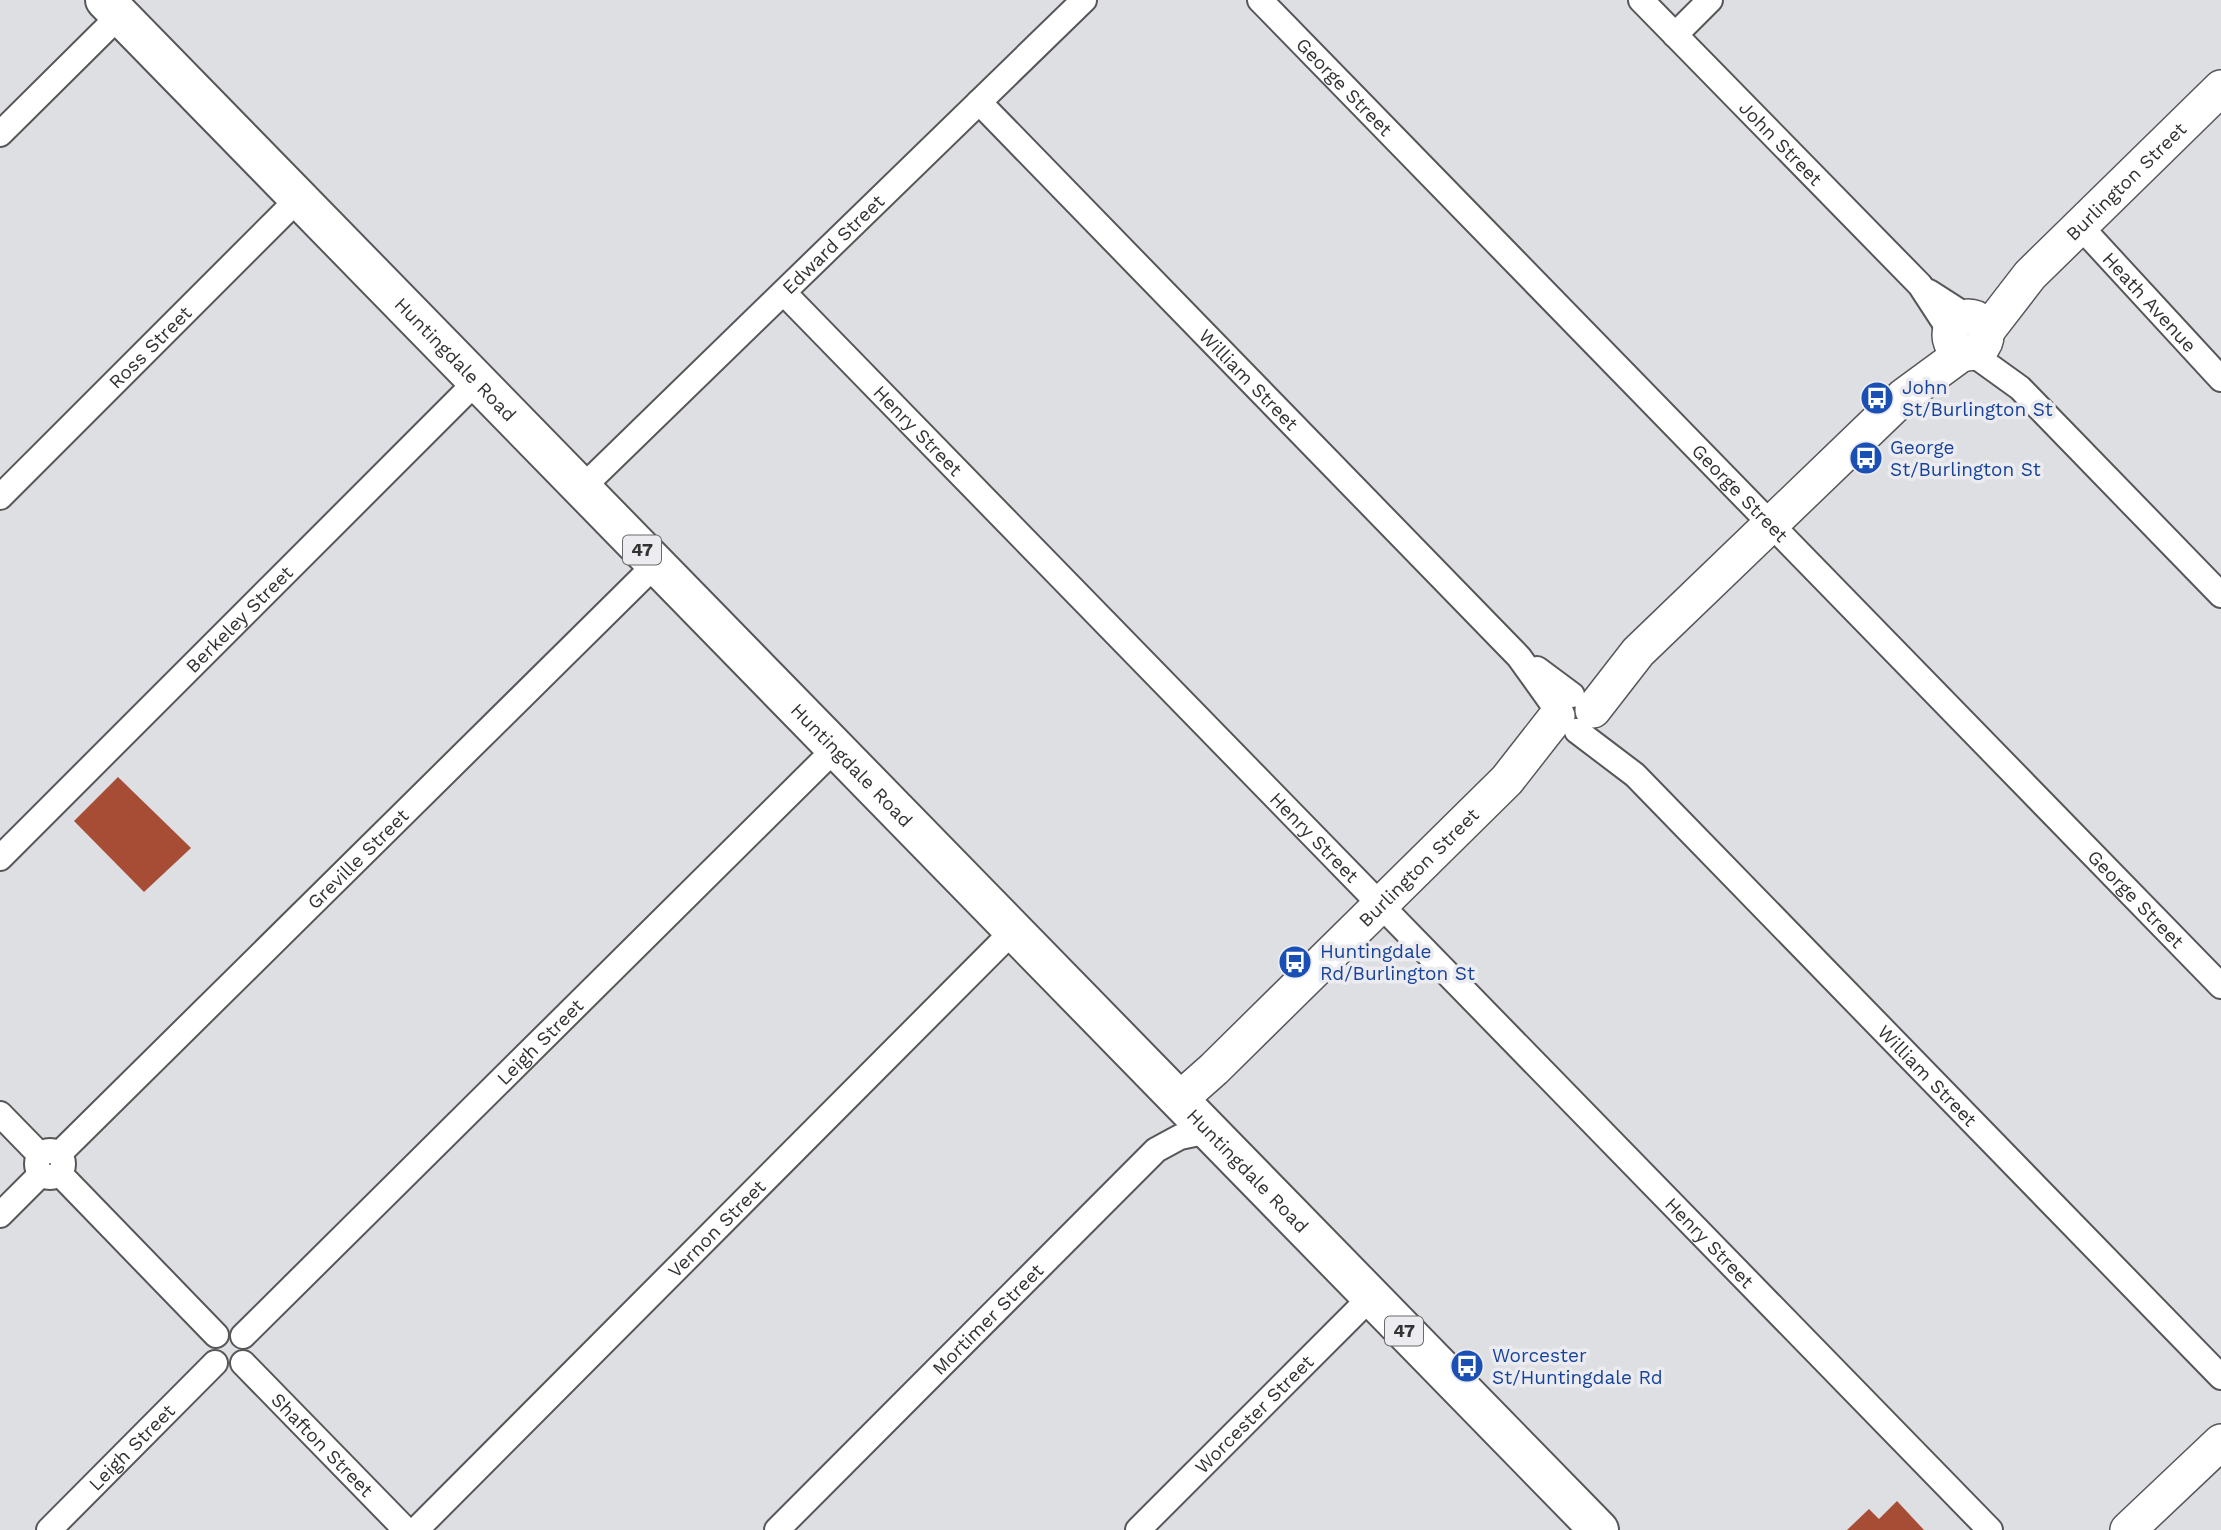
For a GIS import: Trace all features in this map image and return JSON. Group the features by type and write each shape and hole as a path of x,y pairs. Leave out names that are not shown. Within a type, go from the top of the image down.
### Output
{"main road":[{"name":"Huntingdale Road","path":"112,7 1599,1530"}],"street":[{"name":"Edward Street","path":"582,488 1084,0"},
{"name":"George Street","path":"1260,0 2221,986"},
{"name":"John Street","path":"1641,0 2221,595"},
{"path":"1675,35 1710,0"},
{"path":"0,134 112,7"},
{"name":"Burlington Street","path":"1178,1100 1214,1069 1507,779 2221,88"},
{"name":"William Street","path":"979,102 2221,1377"},
{"name":"Ross Street","path":"0,497 299,198"},
{"name":"Heath Avenue","path":"2080,226 2221,379"},
{"name":"Henry Street","path":"784,293 1990,1530"},
{"name":"Berkeley Street","path":"0,858 477,381"},
{"name":"Greville Street","path":"0,1214 656,565"},
{"name":"Leigh Street","path":"243,1336 836,748"},
{"name":"Vernon Street","path":"411,1528 1013,931"},
{"path":"0,1114 216,1335"},
{"name":"Mortimer Street","path":"777,1530 1156,1150 1180,1137 1209,1131"},
{"name":"Worcester Street","path":"1138,1530 1371,1297"},
{"path":"234,1330 243,1336 248,1349 243,1363 238,1367 226,1368 215,1363 210,1348 216,1335 234,1330"},
{"name":"Leigh Street","path":"49,1530 215,1363"},
{"name":"Shafton Street","path":"243,1363 411,1528"},
{"path":"2128,1530 2221,1442"}],"building":[{"path":"118,777 191,848 144,892 74,821"},
{"path":"1897,1501 1924,1530 1847,1530 1869,1509 1879,1519"}],"place":[{"name":"John St/Burlington St","path":"1877,398"},
{"name":"George St/Burlington St","path":"1866,458"},
{"name":"Huntingdale Rd/Burlington St","path":"1295,962"},
{"name":"Worcester St/Huntingdale Rd","path":"1467,1366"}]}
